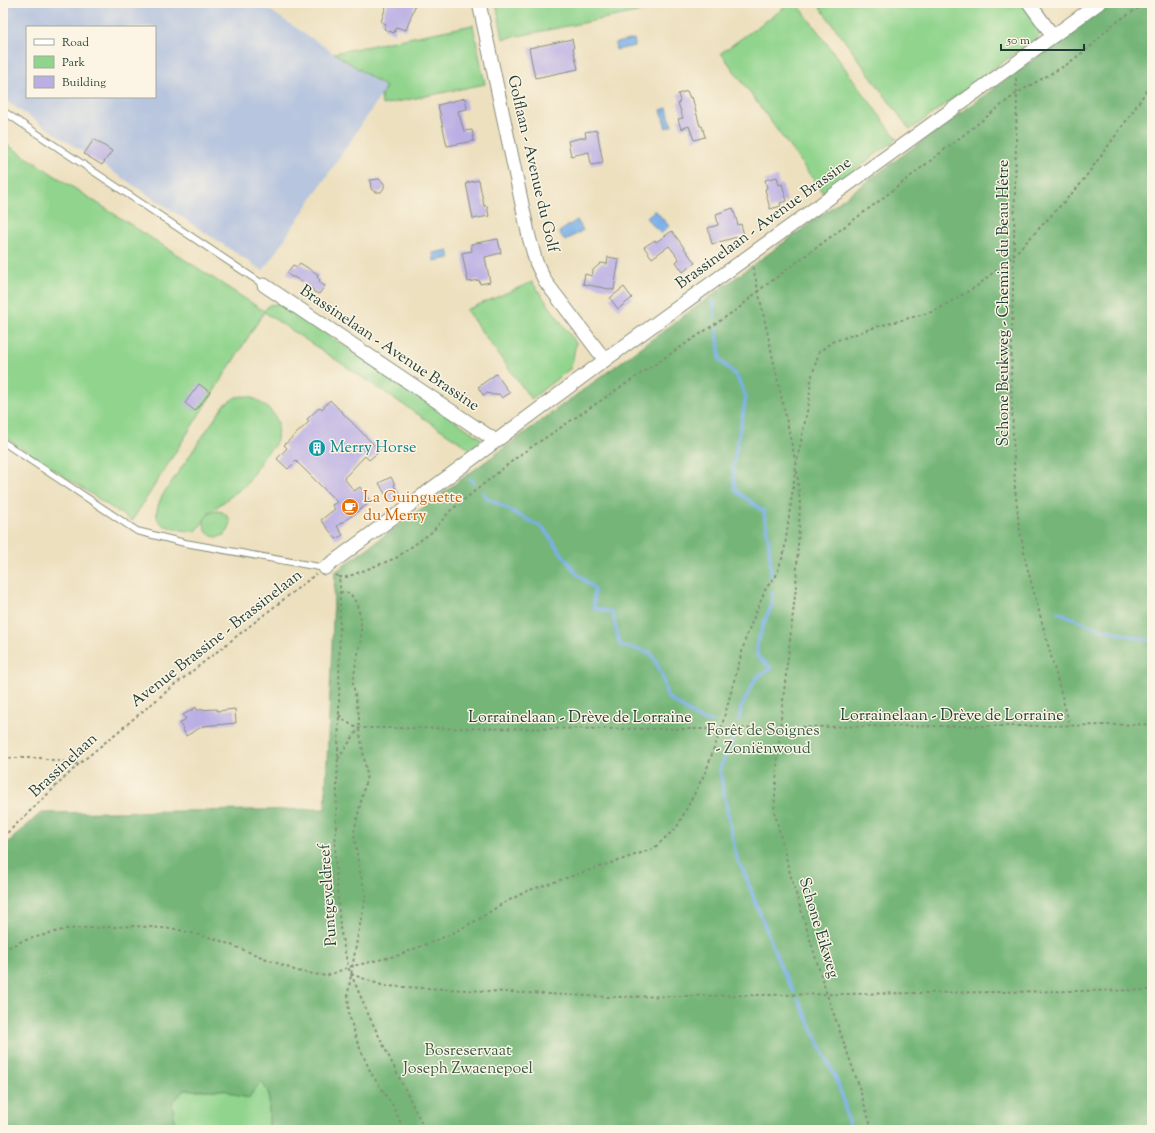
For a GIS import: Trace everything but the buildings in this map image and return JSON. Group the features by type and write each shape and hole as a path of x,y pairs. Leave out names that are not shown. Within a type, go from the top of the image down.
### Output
{"street":[{"name":"Golflaan - Avenue du Golf","path":"479,3 527,230 536,262 545,281 605,360"},
{"path":"1029,3 1053,36"},
{"name":"Brassinelaan - Avenue Brassine","path":"325,568 605,360 1099,3"},
{"name":"Brassinelaan - Avenue Brassine","path":"264,285 496,442"}],"lane":[{"path":"3,111 264,285"},
{"path":"3,442 137,531 185,543 325,568"}],"path":[{"path":"325,568 332,570 339,577 347,577 396,558 432,532 450,511 521,454 739,308 758,291 879,202 1017,93 1066,65 1090,47 1112,25 1146,3"},
{"name":"Schone Beukweg - Chemin du Beau Hêtre","path":"1012,65 1014,69 1017,93 1011,381 1015,488 1019,525 1026,563 1070,726"},
{"path":"3,950 22,941 66,929 134,926 175,929 216,939 297,971 326,976 352,966 399,955 449,935 527,891 653,848 678,827 706,771 721,729 746,637 766,588 776,576 784,553 796,466 809,402 811,379 819,352 832,342 876,327 935,311 978,286 1013,256 1079,186 1129,117 1149,87 1152,78"},
{"path":"749,257 758,291 796,466"},
{"name":"Schone Eikweg","path":"796,466 800,504 796,587 780,727 774,810 791,877 827,995 857,1080 872,1130"},
{"name":"Avenue Brassine - Brassinelaan","path":"123,727 184,677 325,568"},
{"name":"Puntgeveldreef","path":"339,577 339,714 335,859 340,928 348,968 368,1016 424,1130"},
{"path":"340,592 350,593 357,604 360,620 361,640 353,683 359,716 358,728 367,775 354,832 359,866 366,897 348,993 349,1015 358,1044 371,1073 393,1106 404,1130"},
{"path":"339,714 345,721 358,728"},
{"name":"Lorrainelaan - Drève de Lorraine","path":"358,728 721,729 780,727 1070,726 1152,724"},
{"name":"Brassinelaan","path":"3,837 79,764 123,727"},
{"path":"337,760 358,728"},
{"path":"3,758 40,758 79,764"},
{"path":"351,974 384,986 609,997 1152,990"}],"shaded area":[{"path":"4,3 259,3 386,88 263,271 3,99"}],"green space":[{"path":"496,3 682,3 503,39"},
{"path":"791,3 797,3 897,139 823,193 721,53"},
{"path":"817,3 1023,3 1044,32 910,130"},
{"name":"Forêt de Soignes - Zoniënwoud","path":"1111,3 1152,3 1152,1130 269,1130 269,1094 262,1082 249,1098 238,1096 225,1090 184,1090 172,1103 176,1130 3,1130 3,847 41,813 325,809 335,572"},
{"path":"473,25 485,84 382,105 381,95 386,87 334,53"},
{"path":"3,142 264,311 269,305 281,303 482,439 470,449 264,312 132,521 3,436"},
{"path":"532,282 576,343 571,368 531,399 466,310"},
{"path":"243,396 257,400 275,416 278,423 277,440 274,446 264,456 246,485 210,512 198,529 194,532 176,529 163,524 159,521 157,515 162,496 224,405 236,397"},
{"path":"217,511 226,515 230,524 226,533 217,537 208,533 204,524 208,515"},
{"path":"262,1082 269,1094 269,1130 176,1130 172,1103 184,1090 225,1090 238,1096 254,1090"}],"water":[{"path":"634,39 635,46 616,50 615,43"},
{"path":"667,108 672,126 666,128 661,110"},
{"path":"655,210 669,226 661,234 646,218"},
{"path":"577,220 583,230 565,241 559,232"},
{"path":"448,250 450,258 434,261 433,253"}],"waterway":[{"path":"713,300 715,317"},
{"path":"717,329 720,360 737,377 746,397 733,467 735,490 764,512 769,545 771,576"},
{"path":"470,479 474,483"},
{"path":"482,492 487,498 543,528 576,573 594,588 594,608 612,612 620,645 651,653 662,674 667,697 701,720 713,722"},
{"path":"739,720 741,708 756,678 771,668 757,656 757,645 772,605 772,592"},
{"path":"1058,612 1097,628 1152,641"},
{"path":"734,737 722,763 720,772 735,851 782,970 794,992"},
{"path":"798,999 837,1081 850,1130"}],"place":[{"name":"Merry Horse","path":"317,448"},
{"name":"La Guinguette du Merry","path":"350,507"}],"park label":[{"name":"Bosreservaat Joseph Zwaenepoel","path":"468,1060"}]}
